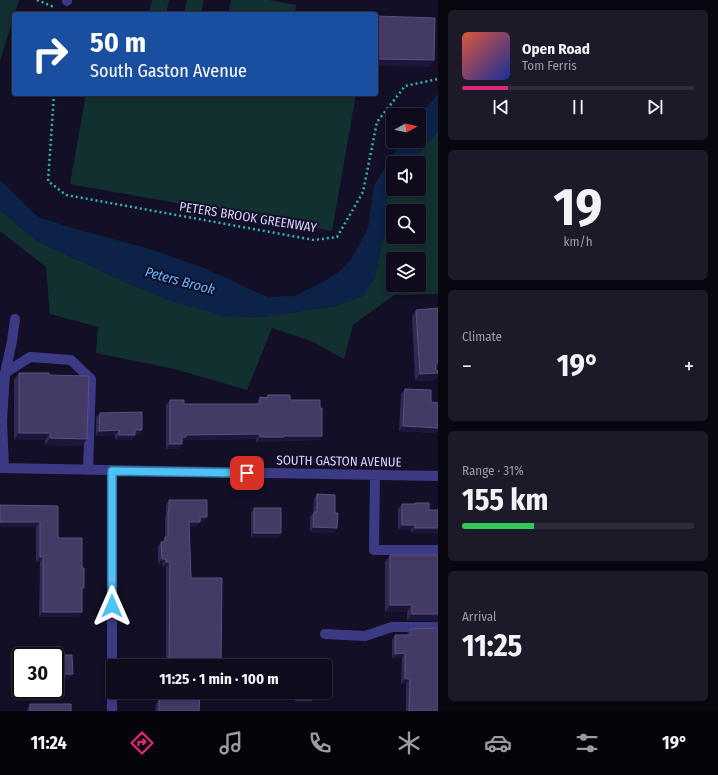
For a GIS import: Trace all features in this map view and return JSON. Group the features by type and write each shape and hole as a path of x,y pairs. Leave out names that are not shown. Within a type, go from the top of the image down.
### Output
{"street":[{"path":"2,468 2,421 5,373 15,319"},
{"path":"5,373 30,357 72,360 91,378 88,470"},
{"name":"SOUTH GASTON AVENUE","path":"2,468 438,476"},
{"path":"112,471 112,711"},
{"path":"375,475 374,550 438,550"},
{"path":"325,634 365,636 392,627 438,627"}],"path":[{"path":"37,0 55,7"},
{"name":"PETERS BROOK GREENWAY","path":"54,96 48,181 66,196 314,240 337,237 363,192 377,122 405,86 438,78"}],"green space":[{"path":"0,0 19,0 15,12 12,12 12,22 0,61"},
{"path":"152,0 169,0 166,12 149,12"},
{"path":"187,0 204,0 201,12 184,12"},
{"path":"231,0 269,0 296,5 295,12 228,12"},
{"path":"86,96 356,96 332,231 70,184"},
{"path":"438,131 438,294 394,295 353,325 344,359 311,341 272,328 247,390 175,369 96,353 98,327 50,314 46,267 0,231 0,210 37,241 134,286 223,316 263,317 336,306 374,279 386,225 386,244 426,244 426,204 387,204 389,196 426,196 426,156 417,156 424,148 426,148 426,145"}],"water":[{"path":"438,94 438,131 426,145 426,108"},
{"path":"398,148 424,148 417,156 392,156"},
{"name":"Peters Brook","path":"386,166 386,196 389,196 386,204 386,225 374,279 362,297 336,306 263,317 223,316 174,302 134,286 37,241 0,210 0,180 38,217 150,249 204,268 267,297 295,296 321,283 340,271 352,258 368,228 374,185"}],"building":[{"path":"378,16 435,18 434,60 378,59"},
{"path":"438,308 438,362 436,364 436,370 438,373 420,374 416,310"},
{"path":"19,373 49,373 49,375 89,376 87,439 50,438 50,433 19,433"},
{"path":"405,389 431,390 431,402 438,403 438,428 403,426"},
{"path":"268,395 290,395 290,400 320,400 320,408 322,408 322,436 260,437 260,434 186,435 186,437 182,437 182,444 170,444 170,400 184,400 184,404 260,404 260,397 268,398"},
{"path":"142,412 142,430 135,430 135,435 119,435 119,430 99,431 100,413"},
{"path":"317,494 335,495 335,513 338,513 337,528 313,527 314,512 317,512"},
{"path":"169,500 207,500 207,517 200,517 200,522 189,522 191,578 222,578 221,659 169,659 170,562 166,562 166,559 162,559 161,542 165,542 165,537 168,537"},
{"path":"429,503 429,510 438,510 438,528 415,528 415,525 402,525 402,504"},
{"path":"0,505 58,506 58,538 82,538 84,588 82,588 82,612 43,612 43,557 40,557 40,522 0,522"},
{"path":"254,508 281,508 281,533 254,533"},
{"path":"390,555 438,555 438,614 412,614 412,605 390,605"},
{"path":"438,628 438,711 409,711 410,679 405,679 405,653 395,654 395,635 411,635 410,629"},
{"path":"64,655 72,655 73,674 64,674"},
{"path":"159,699 200,699 199,711 159,711"},
{"path":"296,699 312,699 312,700"},
{"path":"30,704 71,704 71,711 30,711"}],"route":[{"path":"112,606 112,471 247,473"}]}
